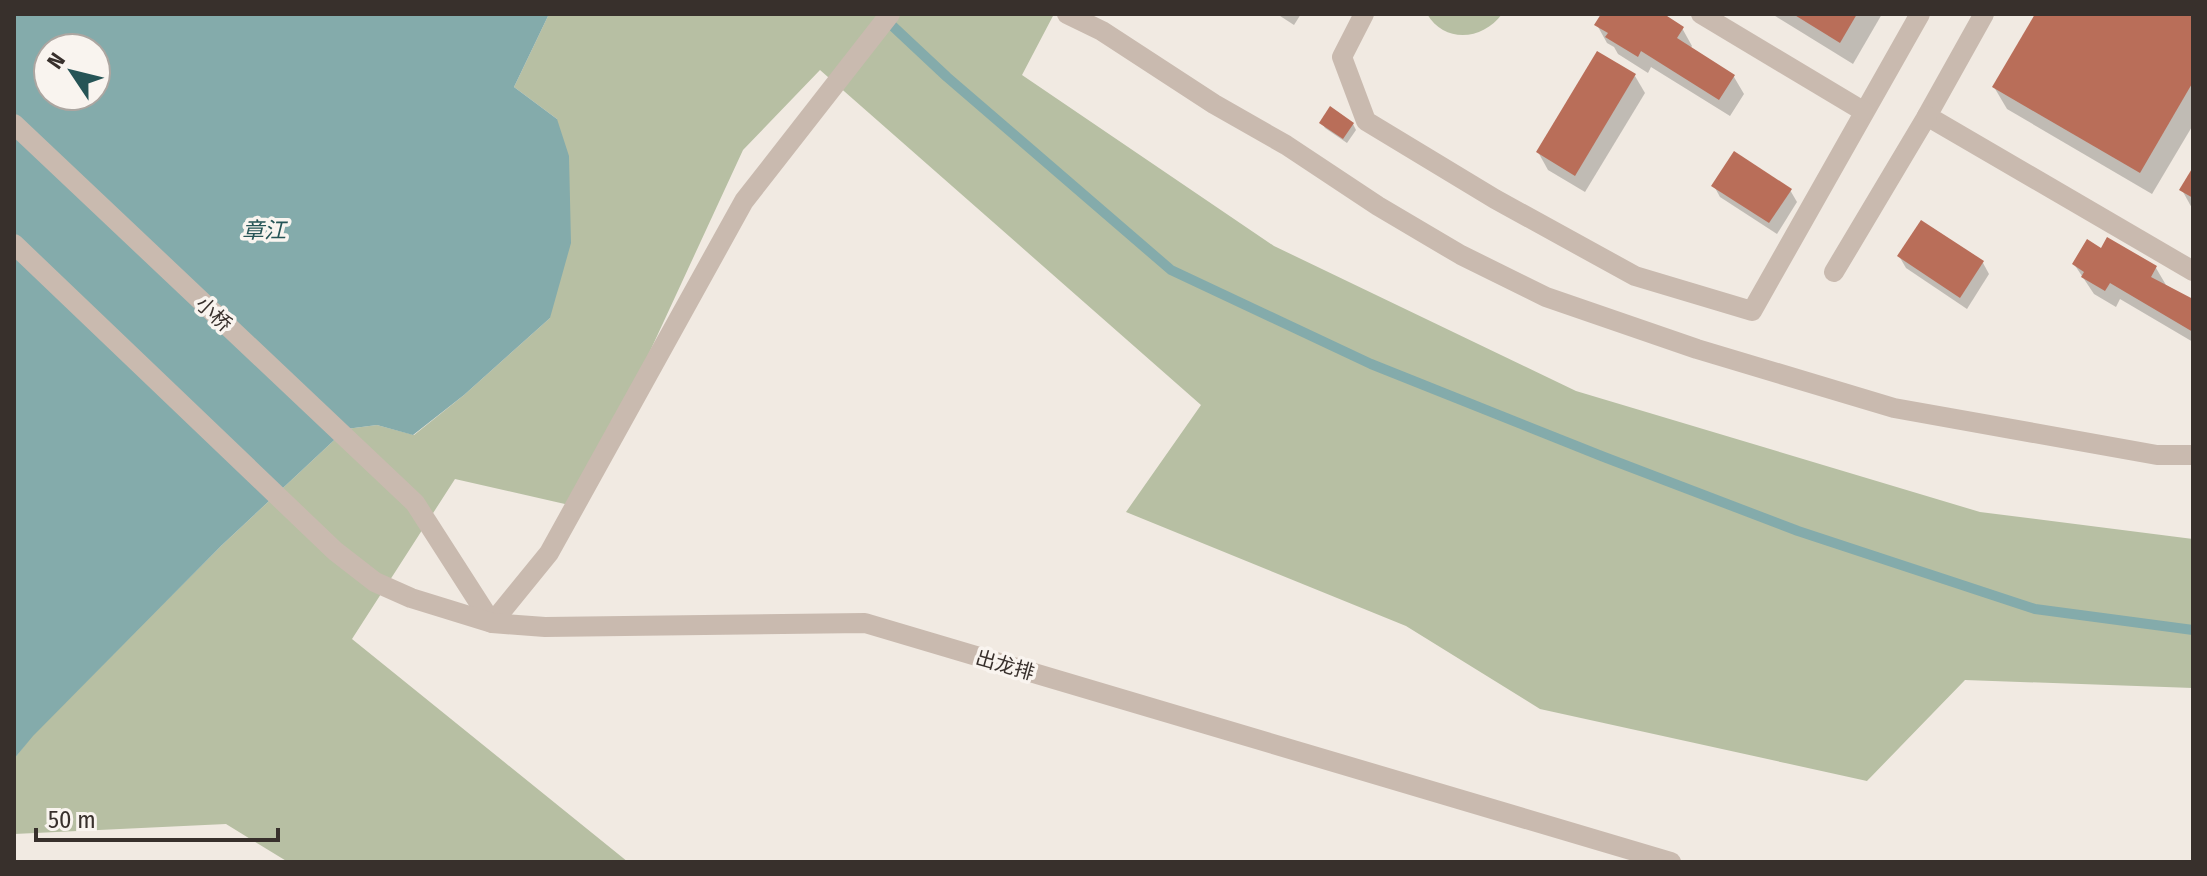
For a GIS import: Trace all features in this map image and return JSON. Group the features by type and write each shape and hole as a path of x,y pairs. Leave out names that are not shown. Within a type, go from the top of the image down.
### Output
{"street":[{"path":"492,623 549,553 744,201 890,14"},
{"path":"1067,14 1102,31 1378,206 1461,255 1546,297 1697,349 1894,408 2157,455 2193,455"},
{"path":"1364,14 1342,57 1366,121 1495,199 1635,276 1752,311 1920,14"},
{"path":"1701,14 1863,111"},
{"path":"1834,272 1984,14"},
{"path":"1927,116 2193,271"},
{"name":"小桥","path":"14,124 415,503 492,623"},
{"name":"出龙排","path":"14,244 335,551 375,582 411,598 492,623 545,627 865,623 1671,862"}],"green space":[{"path":"549,14 1054,14 1022,75 1274,246 1576,391 1980,512 2193,539 2193,688 1965,680 1867,781 1540,709 1406,626 1126,512 1201,405 820,70 743,150 578,507 455,479 352,639 628,862 288,862 226,824 14,834 14,759 32,736 222,545 346,429 377,425 414,435 550,318 557,119 514,87"},
{"path":"1427,14 1502,14 1485,29 1464,35 1444,30"}],"water":[{"name":"章江","path":"14,14 549,14 514,87 557,119 569,156 571,243 550,318 464,395 413,435 377,425 346,429 222,545 33,736 14,759"}],"building":[{"path":"1601,14 1664,14 1684,27 1677,38 1735,75 1719,100 1641,51 1638,57 1605,37 1608,33 1594,25"},
{"path":"1793,14 1857,14 1840,43"},
{"path":"2035,14 2193,14 2193,82 2140,173 1992,87"},
{"path":"1597,51 1636,74 1575,176 1536,152"},
{"path":"1330,106 1354,123 1343,139 1319,123"},
{"path":"1734,151 1792,189 1769,223 1711,186"},
{"path":"2193,167 2193,198 2179,190"},
{"path":"1921,220 1984,261 1960,298 1897,256"},
{"path":"2107,237 2157,266 2151,277 2193,299 2193,332 2110,283 2105,291 2081,277 2084,272 2072,264 2087,239 2101,248"}],"waterway":[{"path":"884,18 947,77 1171,270 1371,364 1798,531 2035,609 2193,630"}]}
